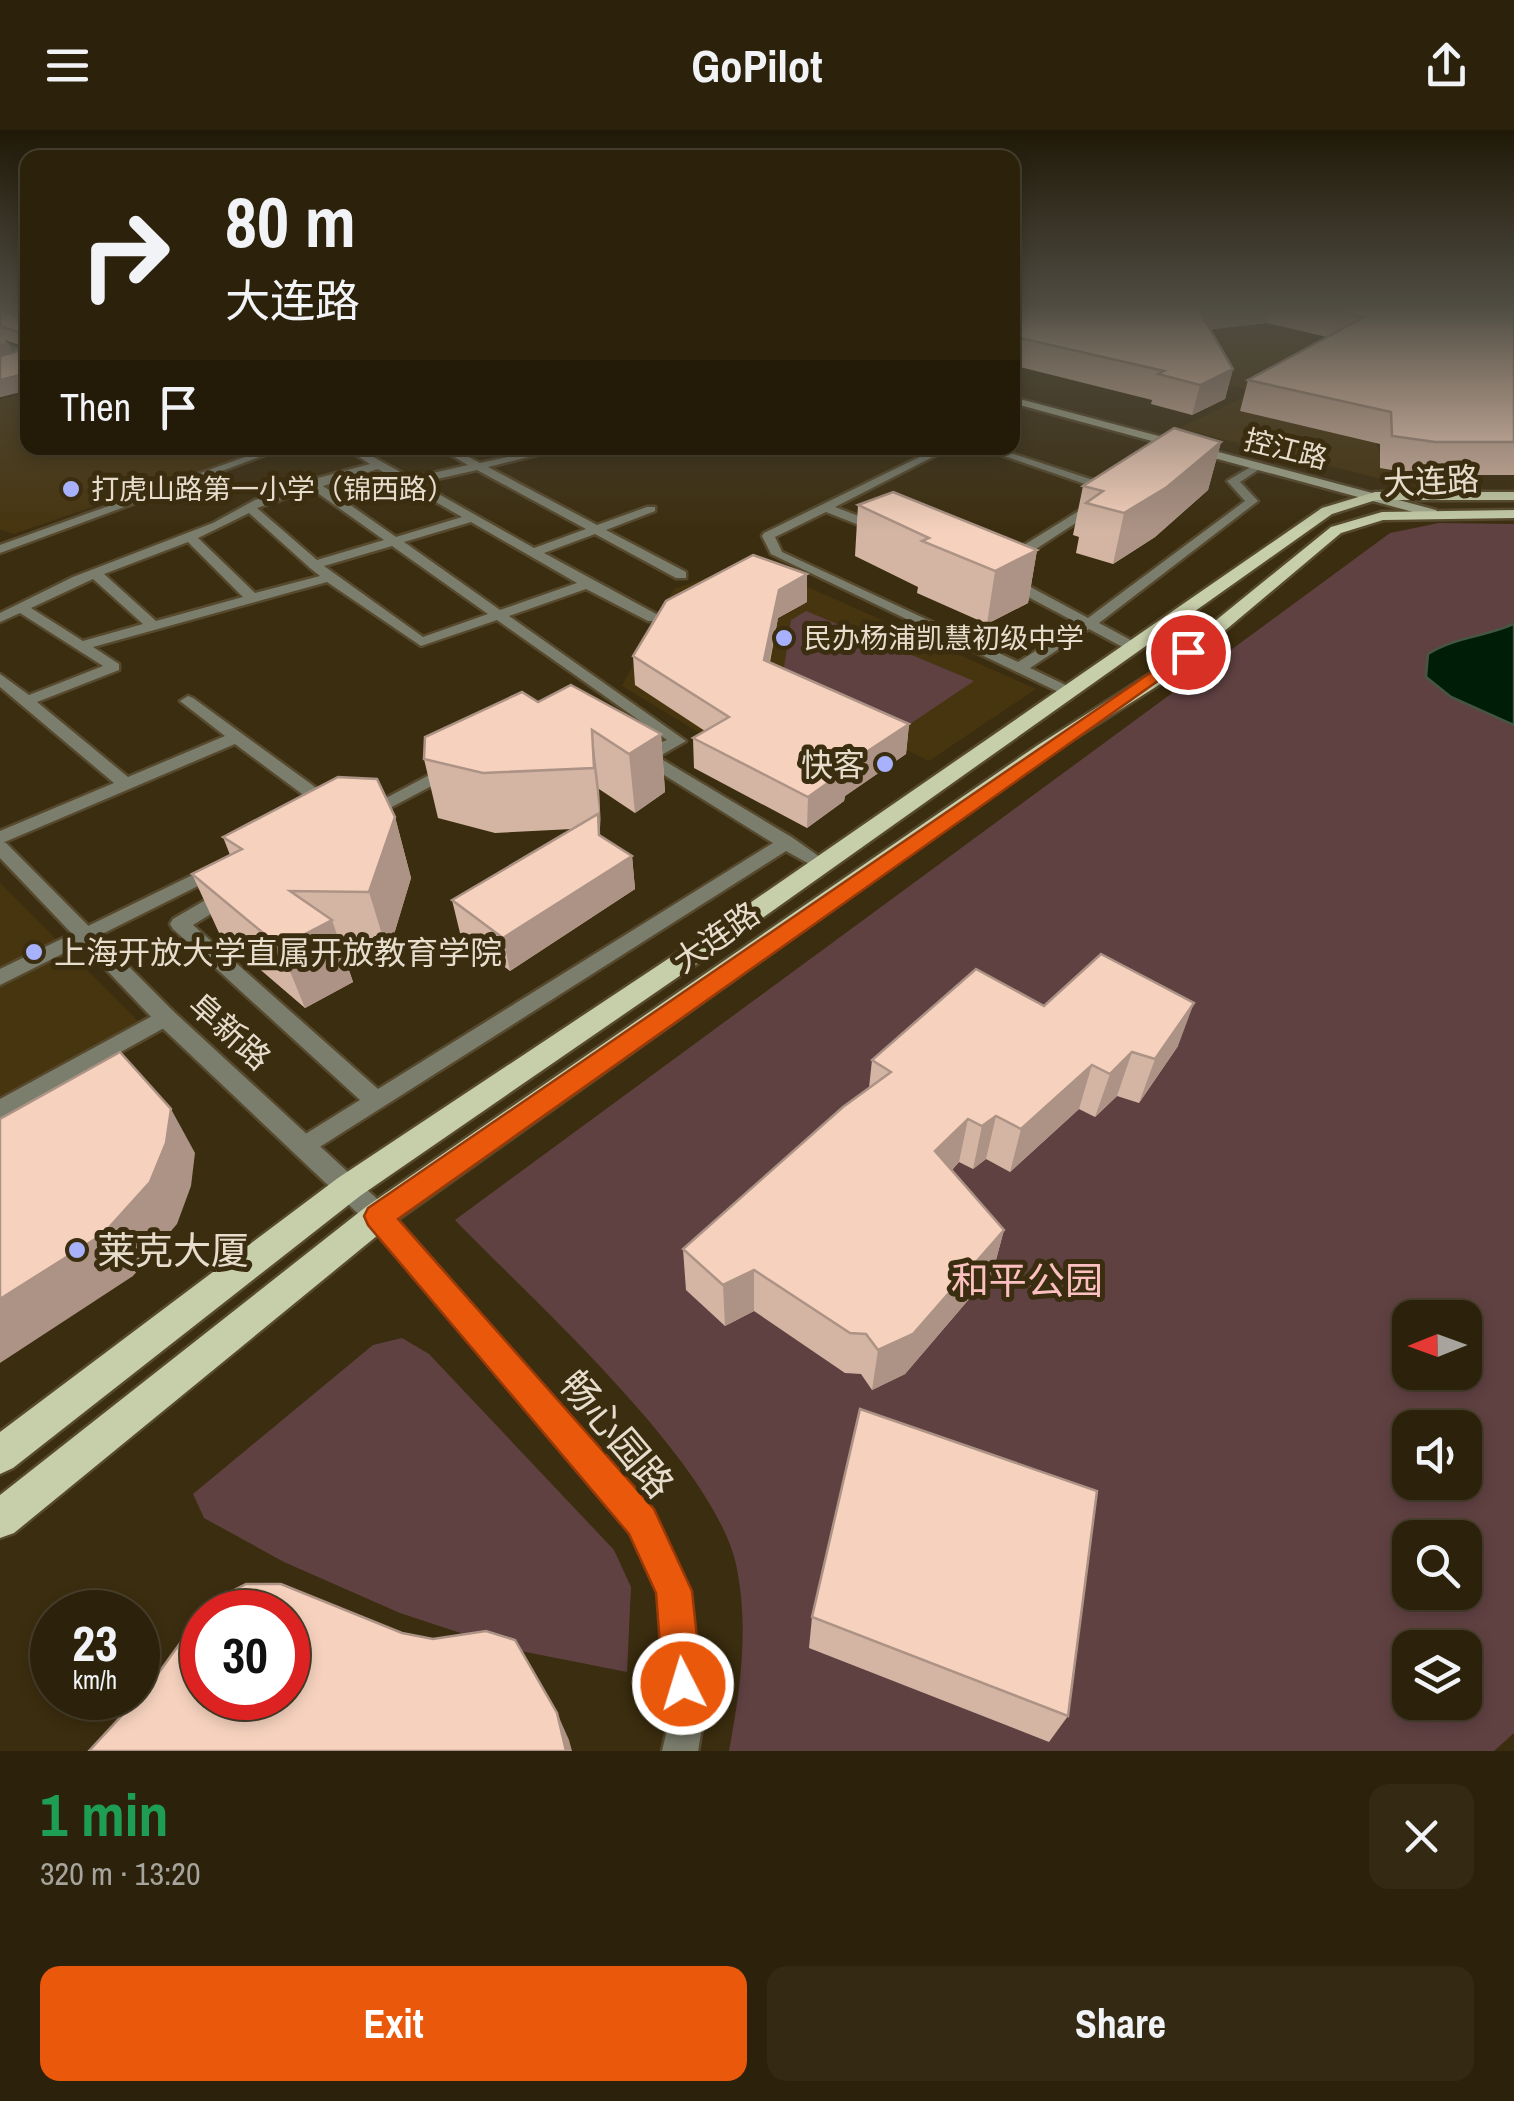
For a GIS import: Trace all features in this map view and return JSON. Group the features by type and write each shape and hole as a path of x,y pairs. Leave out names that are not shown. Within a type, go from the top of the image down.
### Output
{"main road":[{"name":"控江路","path":"1020,392 1203,441 1432,513"},
{"name":"控江路","path":"1020,405 1374,496"},
{"name":"大连路","path":"0,1455 350,1187 1327,511 1374,496 1514,496"},
{"name":"大连路","path":"0,1520 378,1216 1045,749 1158,677 1336,530 1382,516 1514,514"}],"street":[{"path":"0,549 260,455"},
{"path":"362,455 653,618"},
{"path":"459,455 681,575"},
{"path":"409,482 530,455"},
{"path":"931,455 768,536 777,554 1069,692"},
{"path":"1007,455 1089,482 1105,500 990,573 1134,647"},
{"path":"0,618 249,507 379,465"},
{"path":"1019,668 1090,623 1252,502 1233,480 1254,468"},
{"path":"312,484 678,741 638,752 822,864"},
{"path":"249,507 329,577 421,642 587,584"},
{"path":"825,507 898,536"},
{"path":"533,552 651,510"},
{"path":"315,565 472,518"},
{"path":"189,536 252,598"},
{"path":"96,572 153,626"},
{"path":"81,646 329,577"},
{"path":"23,609 114,667 27,702"},
{"path":"0,679 126,784"},
{"path":"576,698 600,687"},
{"path":"188,701 336,811 318,820"},
{"path":"0,838 237,738"},
{"path":"341,828 406,790 472,759"},
{"path":"307,1145 374,1098 787,842"},
{"name":"阜新路","path":"0,846 165,1016 307,1145 378,1216"},
{"path":"0,978 230,863"},
{"path":"244,885 180,924 374,1098"},
{"path":"0,1110 165,1016"},
{"name":"畅心园路","path":"378,1216 642,1521 674,1591 686,1722 680,1751"}],"shaded area":[{"path":"1212,381 1398,381 1514,442 1375,443 1397,483 1179,428 1255,392"},
{"name":"打虎山路第一小学（锦西路）","path":"20,395 20,455 243,455 14,534 0,530 0,400"},
{"name":"民办杨浦凯慧初级中学","path":"752,562 1036,689 929,761 828,711 711,740 622,686 674,589"},
{"path":"1514,624 1514,725 1451,697 1426,677 1428,654"},
{"name":"上海开放大学直属开放教育学院","path":"0,883 138,1021 0,1100"}],"green space":[{"name":"和平公园","path":"1439,523 1514,524 1514,624 1428,654 1426,677 1451,697 1514,725 1514,1733 1494,1751 729,1751 743,1638 737,1569 723,1527 696,1482 617,1385 455,1220 1390,533"},
{"path":"806,611 974,681 904,728 783,675 791,620"},
{"path":"402,1338 429,1354 614,1550 631,1587 627,1672 506,1648 400,1613 284,1562 204,1518 193,1494 373,1345"}],"building":[{"path":"1251,381 1514,381 1514,442 1435,442 1392,436 1391,412"},
{"path":"1174,428 1221,442 1167,487 1124,513 1086,503 1103,491 1083,486"},
{"path":"893,492 1037,550 995,571 922,541 929,538 858,505"},
{"path":"753,555 807,574 779,590 764,660 909,724 842,768 846,770 808,797 693,738 729,717 633,656 666,601"},
{"path":"571,685 661,734 629,754 592,730 594,768 483,773 424,759 425,737 522,692 538,702"},
{"path":"338,777 377,779 395,817 369,892 290,891 332,920 280,947 192,874 242,849 223,837"},
{"path":"598,814 599,835 632,856 503,938 452,900"},
{"path":"1101,954 1194,1003 1155,1059 1132,1052 1110,1074 1092,1065 1021,1129 996,1116 982,1126 968,1119 935,1151 1004,1230 913,1334 878,1350 866,1334 850,1333 754,1270 723,1285 683,1249 843,1107 891,1072 872,1060 976,969 1044,1006"},
{"path":"120,1052 171,1109 166,1143 150,1182 103,1234 0,1299 0,1119"},
{"path":"860,1409 1097,1491 1068,1716 812,1617"},
{"path":"246,1584 281,1584 296,1590 234,1590"},
{"path":"310,1596 402,1633 433,1639 486,1631 515,1640 557,1713 566,1751 89,1751 118,1720 160,1720 160,1671 180,1643 180,1720 310,1720"}],"place":[{"name":"打虎山路第一小学（锦西路）","path":"71,489"},
{"name":"民办杨浦凯慧初级中学","path":"784,638"},
{"name":"快客","path":"885,764"},
{"name":"上海开放大学直属开放教育学院","path":"34,952"},
{"name":"莱克大厦","path":"77,1250"}],"route":[{"path":"683,1684 674,1591 642,1521 378,1216 1045,749 1158,677 1188,652"}]}
